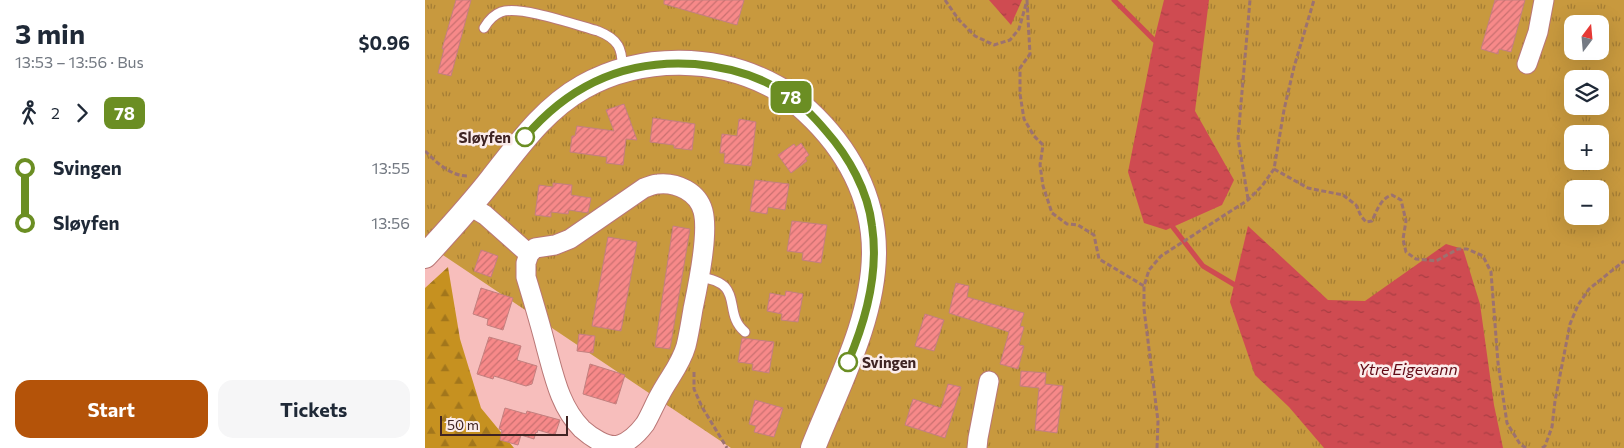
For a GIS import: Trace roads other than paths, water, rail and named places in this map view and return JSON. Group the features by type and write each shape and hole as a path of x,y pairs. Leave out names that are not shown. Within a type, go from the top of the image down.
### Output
{"street":[{"path":"1527,64 1538,32 1544,0"},
{"path":"425,256 470,206 535,124 584,86 622,70 655,63 711,65 737,70 770,84 790,96 819,122 836,142 857,177 872,224 874,254 869,298 855,345 813,448"},
{"path":"657,184 673,185 687,190 697,198 703,212 705,227 699,277 686,347 680,362 661,392 645,424 624,446 607,444 595,439 582,429 569,413 560,395 526,277 526,264 529,254 535,248 555,245 570,239 644,188 657,184"},
{"path":"470,206 485,215 529,254"},
{"path":"977,448 989,381"}],"lane":[{"path":"484,28 488,20 501,12 516,10 598,31 611,36 618,44 622,56 622,70"},
{"path":"699,277 717,280 727,290 736,322 745,332"}],"water":[{"path":"989,0 1022,0 1011,25"},
{"path":"1164,0 1209,0 1195,111 1234,180 1222,205 1166,230 1144,223 1128,172 1154,40"},
{"name":"Ytre Eigevann","path":"1248,226 1328,300 1365,301 1446,244 1463,249 1480,304 1494,405 1503,448 1324,448 1289,407 1255,375 1230,302"}],"waterway":[{"path":"1114,0 1154,40"},
{"path":"1172,226 1203,266 1235,285"}],"place":[{"name":"Sløyfen","path":"525,137"},
{"name":"Svingen","path":"848,362"}]}
